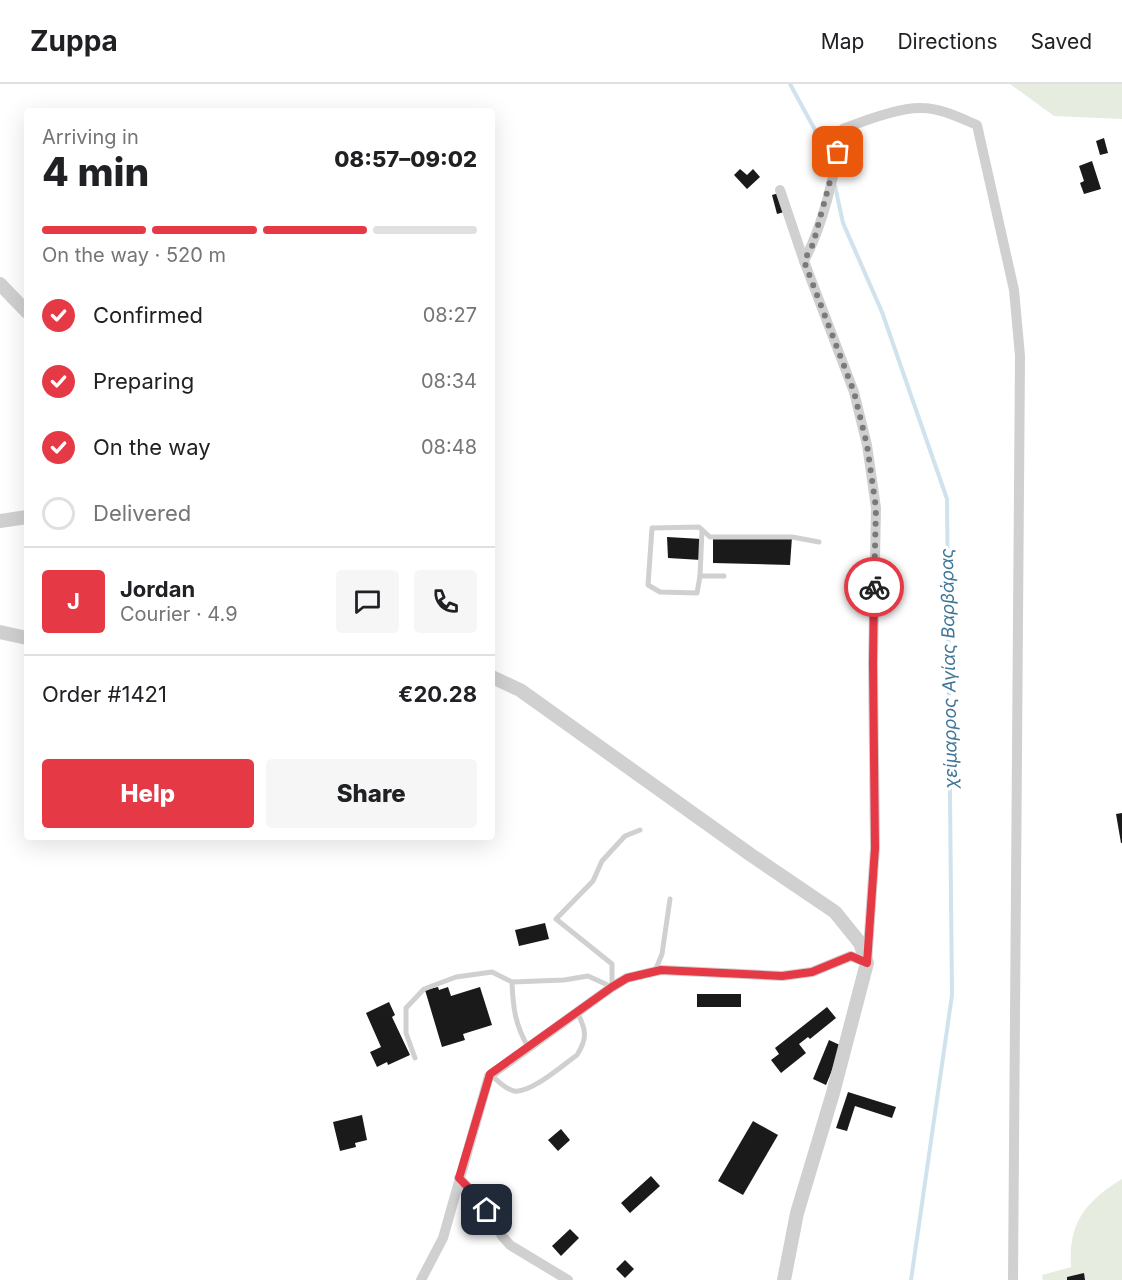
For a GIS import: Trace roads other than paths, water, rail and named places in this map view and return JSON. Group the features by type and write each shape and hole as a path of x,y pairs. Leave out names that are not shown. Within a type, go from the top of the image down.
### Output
{"street":[{"path":"804,261 813,244 834,172 843,129 874,117 921,108 940,111 977,125 1015,300 1020,356 1013,1280"},
{"path":"780,189 804,261 854,392 867,445 876,508 873,663 875,848 867,963 833,1093 797,1213 784,1280"},
{"path":"0,284 24,309"},
{"path":"0,521 24,517"},
{"path":"0,633 24,637"},
{"path":"495,678 520,690 835,912 860,943 867,963"},
{"path":"421,1280 442,1238 490,1074 612,987 627,978 661,970 782,976 812,972 851,956 867,963"},
{"path":"459,1178 480,1200 510,1245 568,1280"}],"lane":[{"path":"702,530 697,593 660,592 648,585 652,528 699,527 710,537 792,537 819,542"},
{"path":"700,576 724,576"},
{"path":"415,1058 406,1033 406,1008 424,989 456,977 492,972 512,982 564,980 588,976 612,987 612,964 556,919 593,881 602,861 625,836 640,830"},
{"path":"655,971 662,954 670,899"},
{"path":"512,982 514,1012 519,1031 528,1047"},
{"path":"490,1074 506,1088 516,1092 528,1089 577,1055 585,1035 584,1026 577,1012"}],"waterway":[{"name":"χείμαρρος Αγίας Βαρβάρας","path":"790,84 827,152 831,169"},
{"name":"χείμαρρος Αγίας Βαρβάρας","path":"835,186 843,223 882,312 947,499 952,995 911,1280"}]}
